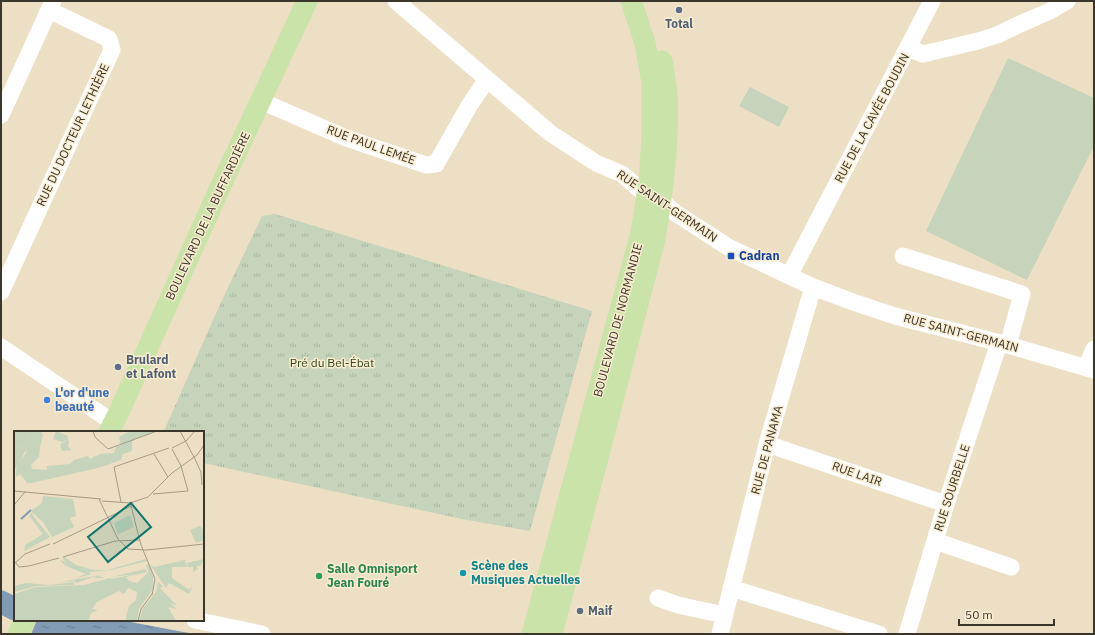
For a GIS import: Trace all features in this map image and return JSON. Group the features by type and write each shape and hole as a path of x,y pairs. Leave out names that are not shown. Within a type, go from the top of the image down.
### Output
{"main road":[{"name":"BOULEVARD DE LA BUFFARDIÈRE","path":"111,428 218,192 307,1"},
{"name":"BOULEVARD DE NORMANDIE","path":"552,634 655,239 652,83 645,43 631,1"},
{"name":"BOULEVARD DE NORMANDIE","path":"532,634 641,234 654,197 667,151 667,93 661,48 646,1"},
{"path":"18,634 24,621"}],"street":[{"name":"RUE SAINT-GERMAIN","path":"396,1 550,134 596,163 622,174 674,212 728,247 813,287 895,316 1004,344 1090,369"},
{"path":"908,48 932,1"},
{"name":"RUE DE LA CAVÉE BOUDIN","path":"789,276 908,48 923,54 978,41 997,35 1050,12 1067,1"},
{"path":"1,115 51,5"},
{"name":"RUE DU DOCTEUR LETHIÈRE","path":"1,292 112,50 109,39 51,5"},
{"name":"RUE PAUL LEMÉE","path":"260,102 346,138 426,165 436,164 469,106 487,79"},
{"name":"RUE SOURBELLE","path":"903,256 1022,294 946,504 907,634"},
{"name":"RUE DE PANAMA","path":"720,634 767,444 813,287"},
{"path":"1,347 111,428"},
{"path":"1090,369 1094,349"},
{"name":"RUE LAIR","path":"767,444 946,504"},
{"path":"935,541 1011,566"},
{"path":"731,588 879,634"},
{"path":"658,598 678,605 724,615"},
{"path":"200,621 262,634"}],"green space":[{"path":"1008,58 1094,98 1094,146 1027,280 926,231"},
{"path":"750,87 789,107 779,127 739,106"},
{"name":"Pré du Bel-Ébat","path":"275,214 592,311 530,531 462,519 204,463 204,431 164,431 217,311 262,216"}],"water":[{"path":"37,621 125,621 194,634 31,634"}],"waterway":[{"path":"1,602 14,608"}],"place":[{"name":"Total","path":"679,10"},
{"name":"Cadran","path":"731,256"},
{"name":"Brulard et Lafont","path":"118,367"},
{"name":"L'or d'une beauté","path":"47,400"},
{"name":"Scène des Musiques Actuelles","path":"463,573"},
{"name":"Salle Omnisport Jean Fouré","path":"319,576"},
{"name":"Maif","path":"580,611"}]}
